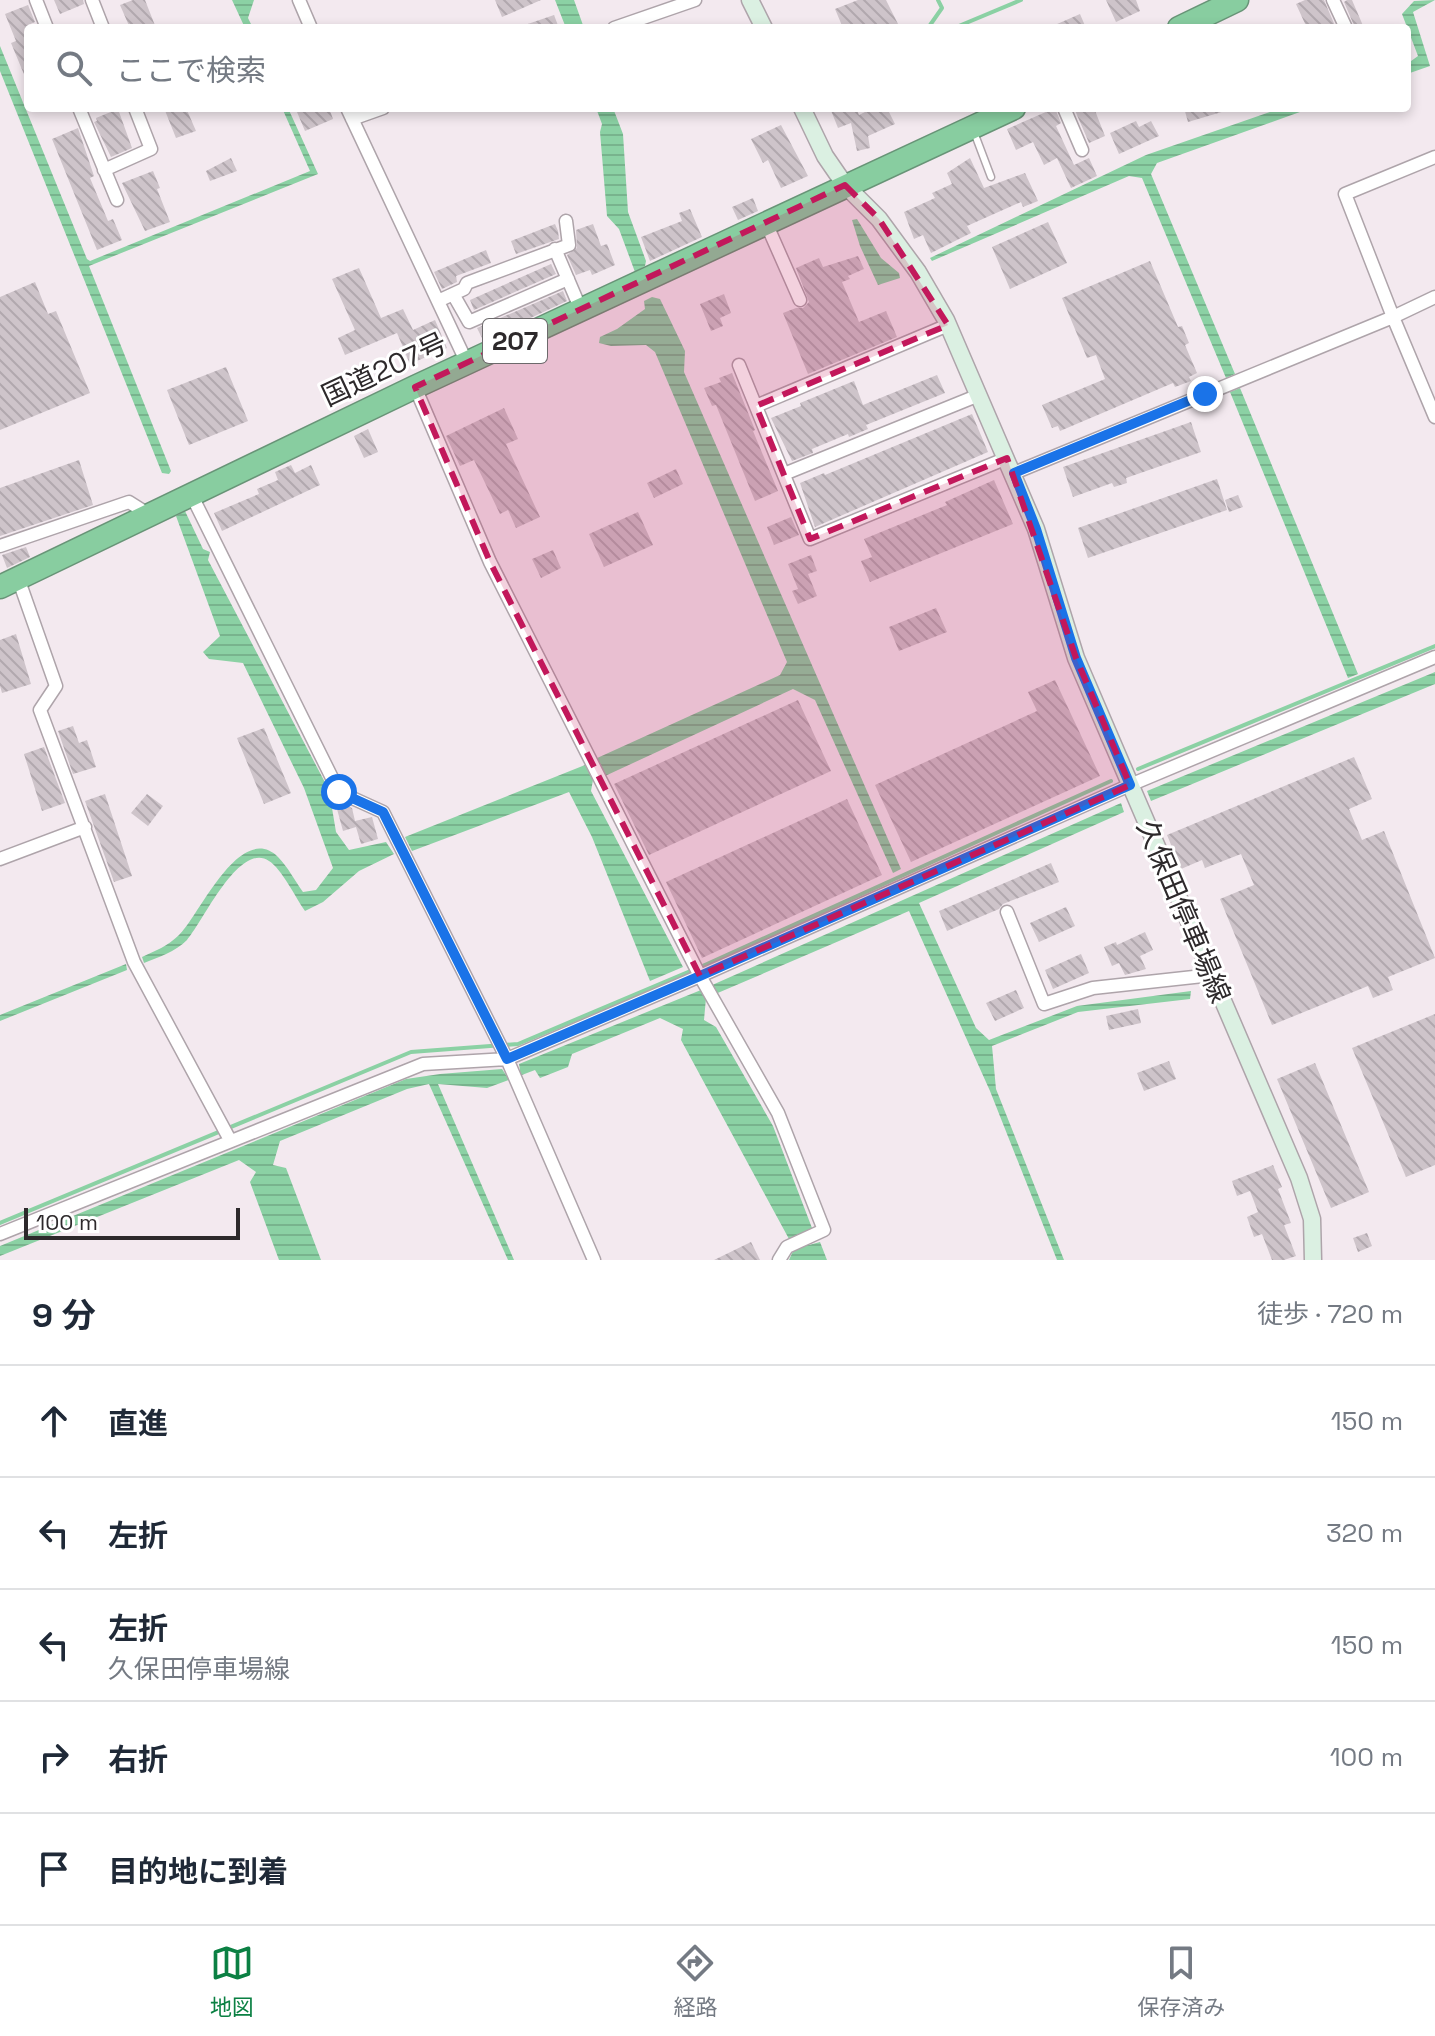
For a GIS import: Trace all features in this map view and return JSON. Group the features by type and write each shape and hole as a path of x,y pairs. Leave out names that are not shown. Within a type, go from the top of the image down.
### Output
{"highway":[{"path":"1187,24 1237,0"},
{"name":"国道207号","path":"9,582 415,387 1006,112"}],"main road":[{"path":"750,0 762,24"},
{"name":"久保田停車場線","path":"804,112 825,156 845,185 895,240 918,272 948,325 1036,529 1076,658 1299,1178 1312,1219 1313,1260"}],"street":[{"path":"36,0 45,24"},
{"path":"92,0 101,24"},
{"path":"299,0 309,24"},
{"path":"626,24 695,0"},
{"path":"1333,0 1344,24"},
{"path":"81,112 117,200"},
{"path":"104,170 151,149 137,112"},
{"path":"1066,112 1082,150"},
{"path":"350,113 467,363"},
{"path":"1435,157 1345,194 1435,417"},
{"path":"438,301 464,289 467,283 569,245 566,221"},
{"path":"766,223 800,300"},
{"path":"555,249 581,310"},
{"path":"453,294 469,322 568,279"},
{"path":"739,365 810,539 1226,386 1435,297"},
{"path":"756,406 948,325"},
{"path":"415,387 490,562 693,963 778,1113 824,1230 787,1247 779,1260"},
{"path":"784,474 979,395"},
{"path":"191,494 339,792 383,812 505,1055 594,1260"},
{"path":"0,546 129,502 148,514"},
{"path":"9,582 56,686 40,710 134,962 227,1133"},
{"path":"0,1234 227,1133 423,1064 505,1055 702,980 1130,785 1435,657"},
{"path":"0,859 85,827"},
{"path":"1007,912 1044,1004 1093,988 1212,975"}],"lane":[{"path":"973,128 991,177"}],"highlighted area":[{"path":"845,185 879,219 948,325 756,406 810,539 1007,458 1076,658 1130,785 700,976 490,562 415,387"}],"shaded area":[{"path":"232,0 254,0 248,18 251,24 243,24"},
{"path":"555,0 574,0 583,24 564,24"},
{"path":"1435,0 1413,12 1430,66 1411,73 1411,61 1418,56 1411,38 1411,24 1406,24 1402,14 1414,1"},
{"path":"0,46 24,105 24,112 27,112 90,261 310,171 284,112 290,112 318,174 89,266 171,471 169,474 162,473 0,71"},
{"path":"598,112 615,112 623,134 628,212 646,261 645,266 635,272 619,229 607,216 600,132 602,124"},
{"path":"1270,112 1300,112 1157,163 1151,174 1235,374 1226,378 1142,178 1129,176 932,261 930,258 1146,155"},
{"path":"857,219 881,258 899,273 900,278 878,285 860,246 852,220"},
{"path":"652,297 660,299 685,351 684,372 901,869 893,873 815,700 793,689 605,776 595,759 780,675 787,662 655,352 646,345 611,346 599,343 600,337 645,309 644,301"},
{"path":"1240,388 1358,674 1348,678 1230,392"},
{"path":"185,511 203,549 210,552 208,560 329,790 336,832 349,850 386,842 394,854 359,871 323,902 305,911 274,865 258,858 246,862 223,886 187,940 172,951 144,963 142,957 179,935 222,875 235,860 249,851 264,849 278,857 303,892 316,890 333,868 304,788 243,663 209,659 203,652 220,636 176,516"},
{"path":"1435,672 1435,684 1151,801 1147,791"},
{"path":"585,765 593,780 591,791 683,967 650,981 592,837 569,792 412,851 405,837"},
{"path":"1121,803 1124,812 919,903 976,1028 989,1040 1077,1006 1191,991 1190,999 1078,1012 992,1046 996,1089 1064,1260 1057,1260 990,1091 909,911 706,998 704,1020 716,1027 773,1126 812,1228 804,1233 809,1245 820,1242 827,1260 789,1260 793,1251 802,1247 797,1237 789,1239 681,1040 683,1029 660,1018 572,1054 568,1067 540,1078 535,1070 487,1088 438,1084 514,1260 508,1260 429,1084 407,1089 280,1141 273,1165 286,1168 321,1260 279,1260 250,1182 256,1172 239,1160 0,1256 0,1246 406,1079 502,1069 506,1075 520,1070 519,1064 701,990"},
{"path":"126,964 127,970 0,1021 0,1015"}],"building":[{"path":"54,0 83,0 84,4 60,14"},
{"path":"145,0 154,24 128,24 120,5"},
{"path":"495,0 541,0 502,17"},
{"path":"858,0 886,0 898,24 841,24 835,9"},
{"path":"1106,0 1136,0 1140,11 1116,22"},
{"path":"1305,0 1324,0 1334,24 1305,24 1296,4"},
{"path":"1352,0 1362,24 1353,24 1344,2"},
{"path":"28,5 35,22 24,24 24,74 11,43 16,41 5,14"},
{"path":"1080,14 1084,24 1057,24"},
{"path":"554,15 557,24 528,24"},
{"path":"119,112 132,148 111,157 94,122 96,118"},
{"path":"166,112 188,112 196,131 176,138"},
{"path":"297,112 330,112 333,119 305,131"},
{"path":"832,112 858,112 859,115 889,112 895,124 868,136 870,148 857,151 851,123 838,128"},
{"path":"1046,112 1057,112 1061,123 1056,126 1074,165 1089,158 1097,176 1071,188 1057,158 1044,165 1033,142 1016,150 1007,129"},
{"path":"1076,112 1096,112 1105,136 1089,143"},
{"path":"1185,112 1222,112 1188,122"},
{"path":"1136,121 1139,127 1151,121 1159,136 1119,154 1110,133"},
{"path":"781,125 808,176 781,188 768,160 763,163 751,139"},
{"path":"78,128 94,176 90,178 108,221 113,219 122,240 97,250 52,139"},
{"path":"231,158 237,171 210,181 206,171"},
{"path":"970,158 984,188 1025,173 1038,201 1023,207 1021,202 967,226 971,233 931,253 923,235 914,239 904,212 935,198 932,193 952,184 947,173"},
{"path":"153,171 170,222 145,231 122,183"},
{"path":"753,198 758,211 738,220 732,207"},
{"path":"690,209 702,237 650,261 641,237 682,221 679,213"},
{"path":"1048,222 1067,263 1010,289 992,247"},
{"path":"555,224 559,239 516,254 511,241"},
{"path":"593,224 601,246 607,244 615,265 592,275 590,270 576,275 567,255 577,248 576,230"},
{"path":"486,250 491,263 456,276 457,282 442,289 434,272"},
{"path":"858,256 864,269 842,282 859,322 886,311 897,337 808,374 783,313 803,308 809,302 796,268 819,258 823,267"},
{"path":"1150,261 1178,327 1182,326 1189,343 1185,345 1197,373 1189,377 1191,381 1175,387 1173,383 1060,431 1058,426 1052,428 1042,405 1105,379 1096,355 1087,358 1062,298"},
{"path":"551,264 556,274 474,310 470,300"},
{"path":"359,268 381,318 403,309 413,330 435,320 447,348 410,364 397,333 345,355 338,338 355,330 332,279"},
{"path":"35,282 48,314 56,311 90,393 0,430 0,297"},
{"path":"563,291 567,301 483,340 477,328"},
{"path":"724,294 731,313 720,318 723,326 711,331 700,304"},
{"path":"226,367 248,421 189,445 167,390"},
{"path":"732,373 778,491 755,501 716,405 712,406 704,388 721,382 719,378"},
{"path":"937,375 945,393 866,425 868,429 849,437 848,434 812,449 813,453 792,461 771,418 854,381 863,405"},
{"path":"504,408 518,439 506,444 540,517 516,528 508,510 500,514 474,460 460,466 446,436"},
{"path":"972,414 988,452 815,527 800,483"},
{"path":"1191,422 1201,452 1126,478 1127,483 1114,487 1112,483 1073,497 1063,467"},
{"path":"368,429 378,452 364,458 354,436"},
{"path":"79,460 93,505 0,536 0,488"},
{"path":"291,465 295,473 311,465 320,485 222,531 214,513 259,494 257,489 278,480 275,472"},
{"path":"676,469 683,484 654,498 647,483"},
{"path":"1217,479 1227,510 1088,558 1078,528"},
{"path":"994,480 1013,524 870,582 861,561 872,557 864,539 947,505 945,502"},
{"path":"1238,495 1243,507 1229,512 1225,500"},
{"path":"638,512 653,545 604,567 589,534"},
{"path":"791,517 799,535 774,545 767,527"},
{"path":"26,547 30,557 7,568 2,555"},
{"path":"553,550 561,568 541,578 532,559"},
{"path":"811,555 817,571 808,574 817,596 798,604 792,591 798,589 788,564"},
{"path":"936,608 947,632 899,651 889,627"},
{"path":"16,634 31,684 2,693 0,640"},
{"path":"1055,680 1100,776 911,862 875,785 1037,711 1028,692"},
{"path":"798,700 831,771 649,855 614,784"},
{"path":"73,726 79,743 87,740 96,767 73,774 58,731"},
{"path":"264,728 291,793 264,804 237,738"},
{"path":"44,747 65,803 42,811 24,754"},
{"path":"1354,757 1372,799 1349,809 1362,840 1384,831 1435,958 1388,977 1393,990 1373,998 1368,986 1272,1025 1220,899 1254,885 1241,854 1205,868 1202,860 1181,869 1167,835"},
{"path":"105,794 132,876 114,882 85,801"},
{"path":"147,794 163,806 148,826 131,813"},
{"path":"847,799 882,875 702,958 666,882"},
{"path":"352,808 355,821 372,817 378,839 361,844 356,827 343,831 337,809"},
{"path":"1051,863 1059,882 947,931 939,911"},
{"path":"1066,907 1075,926 1039,942 1030,923"},
{"path":"1145,932 1153,950 1140,956 1146,969 1125,975 1119,963 1112,966 1104,947 1116,942 1117,945"},
{"path":"1081,954 1089,973 1053,989 1045,970"},
{"path":"1016,990 1024,1008 995,1021 986,1003"},
{"path":"1138,1009 1141,1023 1109,1030 1106,1016"},
{"path":"1435,1014 1435,1165 1406,1177 1352,1048"},
{"path":"1169,1061 1176,1079 1144,1091 1137,1073"},
{"path":"1315,1063 1369,1192 1331,1208 1277,1079"},
{"path":"1273,1165 1291,1223 1284,1225 1296,1256 1284,1260 1272,1260 1262,1234 1254,1237 1247,1217 1258,1212 1250,1191 1237,1196 1232,1181"},
{"path":"1367,1233 1372,1246 1358,1252 1353,1238"},
{"path":"751,1242 760,1260 714,1260"}],"waterway":[{"path":"931,24 942,8 938,0"},
{"path":"964,24 1021,0"},
{"path":"1138,769 1435,646"},
{"path":"0,1223 411,1052 518,1044 707,964 1111,781"}],"route":[{"path":"339,792 383,812 507,1059 1130,785 1076,658 1036,529 1014,473 1205,394"}]}
